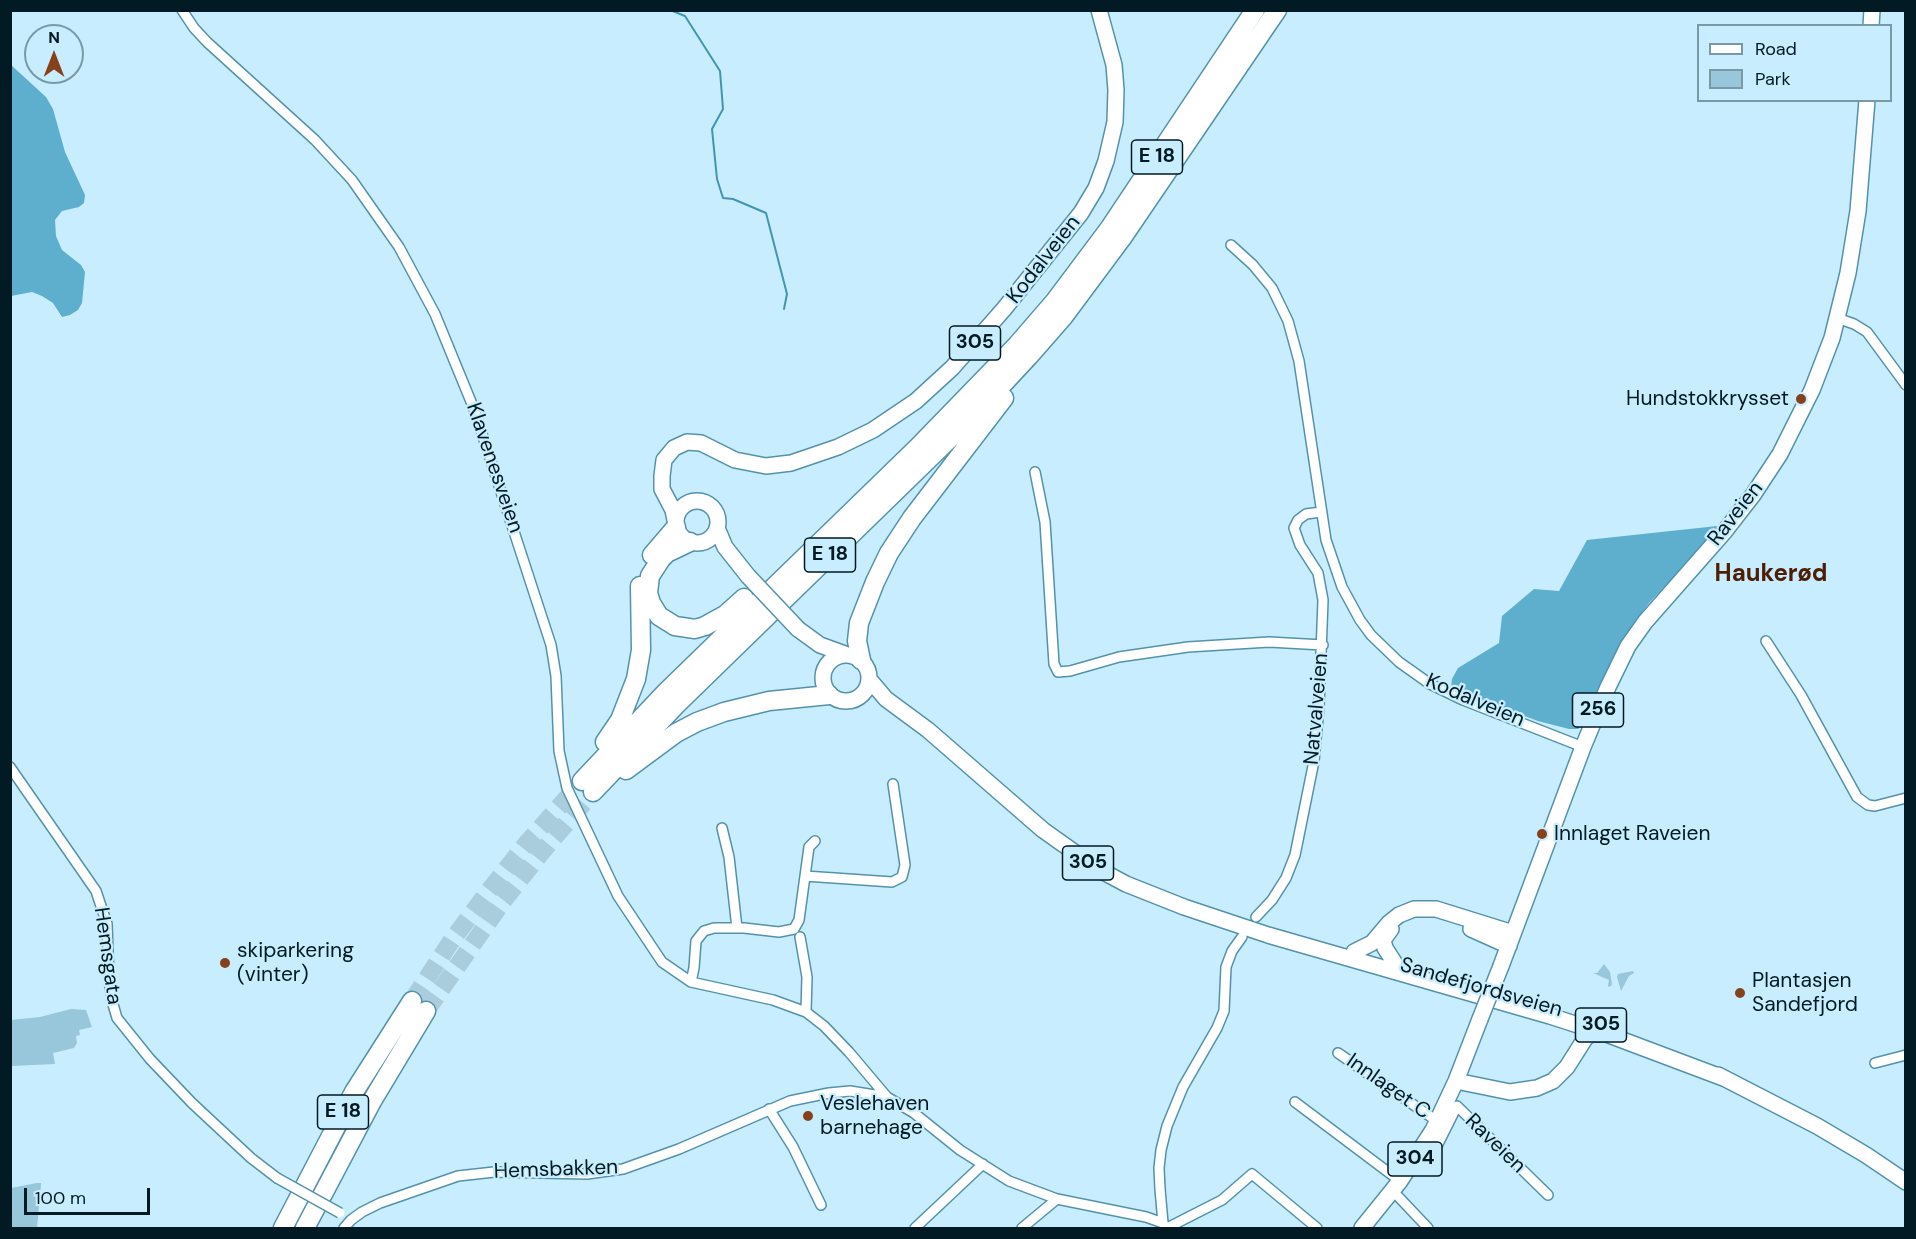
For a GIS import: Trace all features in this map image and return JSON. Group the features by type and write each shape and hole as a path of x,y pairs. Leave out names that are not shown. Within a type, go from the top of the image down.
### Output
{"highway":[{"name":"E 18","path":"588,786 674,683 948,418 1017,345 1062,292 1108,229 1255,10"},
{"name":"E 18","path":"588,786 977,412 1064,316 1122,238 1277,10"},
{"path":"853,657 859,623 874,582 889,553 912,518 1004,398 1060,330 1064,316"},
{"name":"E 18","path":"696,543 675,548 661,559 654,567 648,584 651,603 659,616 675,626 695,629 726,615 910,438 952,403 1004,350 1017,345"},
{"path":"588,786 632,692 639,663 641,576 647,562 676,524"},
{"path":"588,786 626,770 658,744 696,722 745,706 769,701 829,695"},
{"name":"E 18","path":"283,1228 354,1092 419,1006 305,1228"}],"main road":[{"name":"Kodalveien","path":"662,476 662,466 668,454 674,448 687,442 701,443 735,460 756,465 778,466 821,454 857,439 895,416 934,386 952,368 1043,262 1081,213 1102,174 1113,134 1116,90 1113,64 1099,10"},
{"name":"Raveien","path":"1362,1228 1396,1186 1425,1144 1456,1081 1583,747 1617,667 1644,622 1738,516 1780,454 1821,370 1838,318 1856,223 1867,102"},
{"path":"662,476 673,493 684,500 707,504 715,512 717,528 725,547 815,651 824,669 823,686 829,695"},
{"path":"662,476 662,489 673,510 681,537 720,553 748,576"},
{"path":"676,524 681,508 696,501"},
{"path":"696,543 711,538 717,528"},
{"path":"798,629 831,651 853,657"},
{"path":"824,669 830,660 853,657"},
{"name":"305","path":"853,657 867,668 869,679"},
{"path":"855,699 865,691 869,679"},
{"name":"Sandefjordsveien","path":"869,679 886,699 928,730 1043,830 1098,869 1157,897 1268,935 1551,1016 1726,1079"},
{"name":"305","path":"829,695 842,701 855,699"},
{"name":"Sandefjordsveien","path":"855,699 865,700 882,707 970,767"},
{"path":"1354,952 1372,943 1399,915 1414,909 1436,909 1511,940"},
{"path":"1394,962 1383,940 1387,932 1399,921 1420,914 1436,916 1511,940"},
{"name":"Sandefjordsveien","path":"1228,921 1394,962 1471,984 1592,1022 1678,1053 1817,1126 1866,1155 1905,1182"},
{"name":"305","path":"1462,1066 1505,1086 1529,1085 1552,1075 1569,1055 1572,1042 1567,1028 1551,1016"},
{"name":"305","path":"1456,1081 1510,1092 1537,1089 1553,1081 1567,1067 1586,1037 1592,1034 1609,1035"}],"street":[{"name":"Klavenesveien","path":"182,10 207,42 315,140 352,180 408,261 435,314 465,384 545,624 554,657 559,751 567,788 622,901 662,962 691,982 773,1000 806,1012 824,1026 849,1052 886,1097 914,1113 960,1150 1009,1181 1058,1199 1146,1217 1165,1227"},
{"name":"Kodalveien","path":"1231,245 1263,276 1272,288 1288,321 1299,361 1321,512 1330,556 1342,587 1360,620 1384,649 1430,684 1583,747"},
{"path":"1838,318 1867,332 1905,385"},
{"path":"1035,472 1045,522 1054,664 1058,672 1070,671 1119,657 1188,647 1269,642 1323,645"},
{"name":"Natvalveien","path":"1256,917 1272,900 1286,878 1297,845 1314,761 1323,645 1323,600 1318,573 1296,536 1294,528 1298,520 1306,514 1321,512"},
{"path":"1766,641 1801,695 1857,797 1868,805 1875,806 1905,798"},
{"name":"Hemsgata","path":"10,767 96,891 106,924 109,979 117,1018 150,1059 251,1158 277,1178 340,1213 347,1224"},
{"path":"805,876 892,882 902,876 905,866 893,784"},
{"path":"722,828 731,872 737,928"},
{"path":"691,982 696,941 700,933 714,928 779,933 794,929 799,920 809,848 815,841"},
{"path":"800,937 807,977 806,1012"},
{"path":"1242,937 1232,951 1226,967 1224,1011 1213,1036 1183,1086 1167,1126 1159,1168 1165,1227 1222,1200 1252,1174 1317,1228"},
{"name":"Innlaget C","path":"1338,1053 1437,1121"},
{"path":"1875,1063 1894,1056 1905,1055"},
{"name":"Hemsbakken","path":"347,1224 362,1212 380,1203 441,1181 471,1174 587,1174 623,1169 679,1149 790,1101 829,1093 858,1092 886,1097"},
{"path":"1295,1102 1396,1186 1428,1228"},
{"name":"Raveien","path":"1425,1144 1438,1144 1457,1106 1548,1195"},
{"path":"769,1109 793,1147 821,1205"},
{"path":"915,1228 983,1164"},
{"path":"1022,1228 1058,1199"}],"green space":[{"path":"1604,964 1610,972 1612,984 1610,987 1608,986 1609,980 1593,973 1597,973"},
{"path":"1633,971 1634,973 1629,976 1621,991 1618,974"},
{"path":"71,1009 86,1010 92,1027 79,1030 80,1035 76,1036 77,1043 74,1048 53,1053 55,1064 11,1066 11,1020 40,1017"},
{"path":"37,1183 41,1185 37,1228 11,1228 11,1188"}],"shaded area":[{"path":"10,64 24,77 24,84 32,84 46,97 53,109 65,152 85,195 84,203 79,207 62,211 55,220 56,236 62,250 81,265 85,272 82,303 78,310 62,317 53,303 42,296 32,292 11,296"},
{"path":"1717,526 1713,535 1649,603 1630,629 1603,681 1584,725 1578,729 1538,721 1451,687 1452,679 1458,668 1499,643 1502,616 1534,589 1559,591 1587,540"}],"waterway":[{"path":"670,10 685,16 720,71 723,109 712,129 717,179 723,198 733,199 766,213 787,294 784,309"}],"tunnel":[{"path":"412,1001 452,940 488,892 526,844 582,781"},
{"path":"426,1011 503,901 593,792"}],"place":[{"name":"Hundstokkrysset","path":"1801,399"},
{"name":"Innlaget Raveien","path":"1542,834"},
{"name":"skiparkering (vinter)","path":"225,963"},
{"name":"Plantasjen Sandefjord","path":"1740,993"},
{"name":"Veslehaven barnehage","path":"808,1116"}],"district":[{"name":"Haukerød","path":"1771,575"}]}
